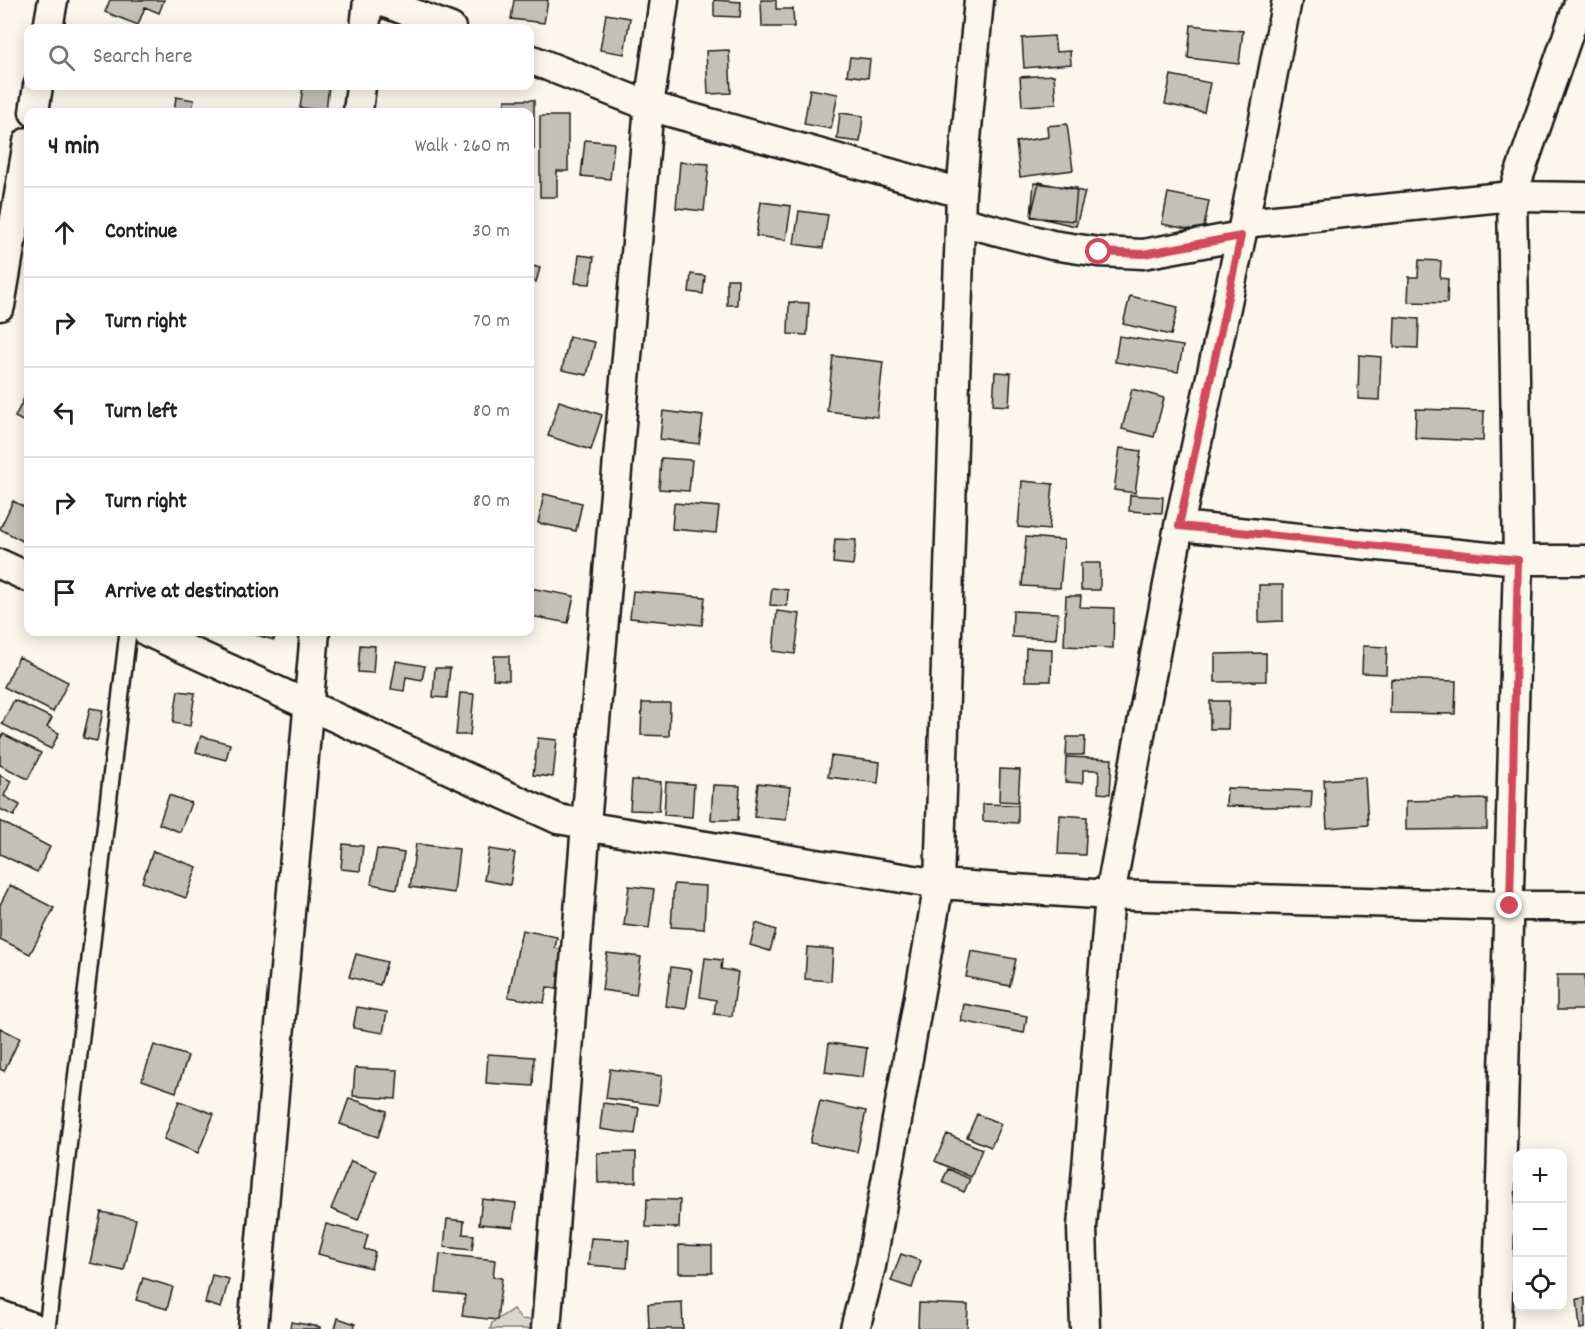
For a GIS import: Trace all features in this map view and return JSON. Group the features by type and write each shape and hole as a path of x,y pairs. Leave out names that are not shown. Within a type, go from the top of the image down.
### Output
{"street":[{"path":"49,24 53,0"},
{"path":"365,24 368,0"},
{"path":"378,0 441,24"},
{"path":"546,1329 586,824 649,106 664,0"},
{"path":"855,1329 871,1266 939,884 961,207 979,0"},
{"path":"1085,1329 1082,1227 1110,895 1179,526 1243,230 1287,0"},
{"path":"1497,1329 1518,560 1512,196 1580,0"},
{"path":"534,61 649,106 961,207 1052,245 1099,252 1143,254 1243,230 1512,196 1585,197"},
{"path":"35,108 37,90"},
{"path":"358,108 361,90"},
{"path":"0,306 24,165"},
{"path":"1179,526 1518,560 1585,560"},
{"path":"0,564 24,575"},
{"path":"157,636 558,819 596,828 939,884 1110,895 1585,906"},
{"path":"253,1329 315,636"},
{"path":"0,1315 37,1329"}],"lane":[{"path":"46,1329 128,636"}],"shaded area":[{"path":"557,1299 564,1329 490,1329 492,1323 513,1309 521,1319 533,1320"}],"building":[{"path":"110,0 164,0 159,13 145,7 138,24 105,12"},
{"path":"514,0 548,0 544,23 511,19"},
{"path":"714,0 741,2 740,17 714,16"},
{"path":"761,0 776,0 776,9 793,9 794,27 762,27"},
{"path":"606,14 630,18 624,54 600,50"},
{"path":"1191,25 1243,31 1239,64 1188,58"},
{"path":"1054,36 1056,52 1070,51 1071,64 1024,68 1022,38"},
{"path":"729,50 731,93 708,94 706,51"},
{"path":"850,57 870,59 868,78 847,75"},
{"path":"1054,75 1056,104 1022,106 1020,77"},
{"path":"1171,75 1210,83 1204,112 1165,104"},
{"path":"810,89 838,94 831,129 804,124"},
{"path":"302,90 328,90 326,108 300,108"},
{"path":"176,97 194,100 193,108 175,108"},
{"path":"505,100 534,100 534,108 505,108"},
{"path":"840,113 863,116 860,142 837,139"},
{"path":"540,116 568,116 568,171 557,171 557,197 540,197"},
{"path":"1067,124 1073,170 1020,177 1016,142 1048,137 1047,126"},
{"path":"585,140 614,143 610,179 581,176"},
{"path":"680,162 709,164 704,211 676,208"},
{"path":"1039,182 1085,192 1076,226 1031,216"},
{"path":"1034,183 1077,188 1074,221 1031,217"},
{"path":"1168,193 1209,201 1203,232 1162,224"},
{"path":"761,202 791,206 786,240 756,236"},
{"path":"799,211 828,215 823,248 794,244"},
{"path":"579,255 594,257 590,284 575,283"},
{"path":"1419,260 1441,261 1440,278 1448,279 1447,303 1408,302 1409,277 1418,277"},
{"path":"534,266 540,268 536,282 534,281"},
{"path":"691,274 705,276 703,294 689,292"},
{"path":"727,279 738,279 737,305 727,305"},
{"path":"1130,296 1178,307 1171,335 1123,324"},
{"path":"789,302 809,303 807,335 788,334"},
{"path":"1395,317 1419,319 1418,348 1394,347"},
{"path":"1119,336 1183,346 1178,372 1115,362"},
{"path":"569,337 595,342 587,375 562,370"},
{"path":"1359,355 1381,357 1379,400 1358,399"},
{"path":"833,356 883,362 877,417 827,411"},
{"path":"995,372 1011,373 1009,406 993,405"},
{"path":"1132,389 1164,398 1154,437 1122,429"},
{"path":"24,398 24,422 15,417"},
{"path":"559,401 602,415 591,450 548,436"},
{"path":"1416,409 1484,411 1483,441 1415,438"},
{"path":"663,411 703,416 699,444 660,439"},
{"path":"1120,448 1141,451 1135,493 1114,490"},
{"path":"661,458 692,460 689,491 659,489"},
{"path":"1022,481 1053,484 1049,530 1018,527"},
{"path":"544,494 582,503 576,531 538,523"},
{"path":"1130,495 1163,497 1162,513 1129,511"},
{"path":"13,501 24,507 24,542 0,529"},
{"path":"674,503 719,507 716,533 672,529"},
{"path":"1026,537 1064,540 1060,588 1022,586"},
{"path":"835,539 856,540 853,565 833,563"},
{"path":"1081,563 1100,563 1100,590 1081,590"},
{"path":"1259,585 1283,585 1283,621 1259,622"},
{"path":"772,588 788,590 787,606 770,605"},
{"path":"534,589 574,596 568,623 534,617"},
{"path":"633,591 705,597 702,625 630,618"},
{"path":"1066,596 1081,596 1080,607 1114,608 1113,648 1064,646"},
{"path":"777,611 800,614 795,654 773,651"},
{"path":"1013,611 1058,613 1056,639 1012,637"},
{"path":"260,636 275,636 274,640"},
{"path":"360,645 375,646 373,673 358,672"},
{"path":"1363,646 1387,647 1386,674 1362,673"},
{"path":"1026,648 1052,649 1051,681 1025,681"},
{"path":"1266,653 1266,681 1215,682 1215,654"},
{"path":"494,656 509,656 509,680 493,679"},
{"path":"19,657 68,682 53,712 4,687"},
{"path":"396,661 425,666 422,680 406,677 404,691 391,689"},
{"path":"435,668 450,668 447,698 433,697"},
{"path":"1391,679 1456,681 1455,714 1390,713"},
{"path":"178,691 195,693 190,726 173,723"},
{"path":"460,693 474,694 470,735 456,735"},
{"path":"14,700 52,718 47,727 59,733 51,749 2,724"},
{"path":"1210,701 1229,701 1228,729 1210,729"},
{"path":"642,703 670,703 669,736 641,735"},
{"path":"90,708 103,710 97,741 83,738"},
{"path":"3,734 41,753 28,779 0,765 0,739"},
{"path":"201,736 230,744 226,760 196,752"},
{"path":"1067,737 1085,737 1084,755 1066,755"},
{"path":"538,738 557,740 553,777 533,775"},
{"path":"831,756 880,762 878,783 828,777"},
{"path":"1066,757 1112,759 1110,794 1098,793 1099,770 1083,770 1083,783 1065,782"},
{"path":"1000,769 1020,770 1018,802 999,801"},
{"path":"0,775 11,781 4,796 20,805 14,816 0,809"},
{"path":"1365,777 1368,825 1327,828 1324,780"},
{"path":"632,780 661,782 659,811 630,810"},
{"path":"666,782 694,784 692,817 664,815"},
{"path":"758,783 790,787 786,820 754,817"},
{"path":"713,785 740,786 738,820 711,820"},
{"path":"1227,788 1312,791 1311,808 1226,806"},
{"path":"169,795 191,803 180,832 159,824"},
{"path":"1487,799 1487,829 1406,830 1406,801"},
{"path":"983,804 1018,805 1018,823 983,821"},
{"path":"1060,815 1087,817 1085,855 1058,854"},
{"path":"0,821 50,847 37,872 0,854"},
{"path":"343,844 363,846 360,871 341,869"},
{"path":"416,844 459,849 454,893 410,887"},
{"path":"377,849 404,853 397,889 371,884"},
{"path":"489,849 515,853 510,885 484,880"},
{"path":"153,851 197,867 186,898 142,882"},
{"path":"674,884 706,886 704,929 671,927"},
{"path":"10,885 54,908 30,954 0,939 0,905"},
{"path":"629,886 654,889 649,928 624,925"},
{"path":"756,923 776,930 770,951 750,945"},
{"path":"522,930 557,937 555,948 565,950 557,989 547,987 544,1003 508,997"},
{"path":"807,947 833,949 831,981 805,979"},
{"path":"971,951 1016,959 1010,986 966,977"},
{"path":"607,953 641,957 636,995 602,990"},
{"path":"356,954 387,962 380,985 349,977"},
{"path":"705,958 722,960 721,969 738,972 732,1016 714,1014 716,1000 700,997"},
{"path":"671,967 692,970 686,1009 666,1006"},
{"path":"1557,975 1585,975 1585,1010 1557,1010"},
{"path":"964,1004 1027,1016 1024,1033 961,1021"},
{"path":"357,1007 387,1012 383,1033 353,1028"},
{"path":"0,1028 20,1038 4,1071 0,1069"},
{"path":"829,1043 867,1048 863,1077 825,1072"},
{"path":"154,1045 188,1056 176,1092 142,1080"},
{"path":"488,1054 534,1057 533,1086 486,1083"},
{"path":"355,1068 398,1070 396,1099 353,1096"},
{"path":"610,1069 662,1076 658,1105 606,1098"},
{"path":"349,1098 387,1111 378,1137 340,1124"},
{"path":"179,1101 214,1114 198,1153 164,1139"},
{"path":"820,1101 866,1111 857,1152 810,1143"},
{"path":"603,1103 639,1108 635,1134 600,1129"},
{"path":"977,1114 1001,1124 991,1147 967,1137"},
{"path":"947,1134 982,1149 971,1177 935,1161"},
{"path":"636,1152 636,1182 598,1183 597,1153"},
{"path":"351,1161 377,1171 358,1220 331,1209"},
{"path":"948,1169 970,1179 964,1192 942,1182"},
{"path":"482,1199 516,1203 513,1227 479,1224"},
{"path":"647,1199 680,1200 679,1228 646,1227"},
{"path":"101,1212 136,1219 124,1271 90,1263"},
{"path":"447,1219 464,1221 463,1234 474,1235 472,1250 444,1247"},
{"path":"326,1224 368,1235 364,1249 375,1252 371,1268 318,1254"},
{"path":"591,1238 629,1240 627,1268 588,1265"},
{"path":"679,1245 712,1246 712,1273 679,1273"},
{"path":"440,1254 495,1260 493,1277 502,1278 497,1320 462,1316 465,1295 436,1292"},
{"path":"901,1254 921,1261 912,1288 891,1281"},
{"path":"212,1275 229,1279 221,1308 205,1303"},
{"path":"143,1278 173,1287 167,1309 136,1300"},
{"path":"1585,1298 1585,1328 1580,1329 1577,1299"},
{"path":"682,1302 683,1329 649,1329 648,1304"},
{"path":"919,1303 968,1305 967,1329 918,1329"},
{"path":"338,1318 355,1324 354,1329 335,1329"},
{"path":"291,1322 320,1327 320,1329 290,1329"}],"route":[{"path":"1099,252 1143,254 1241,236 1179,526 1518,560 1510,906"}]}
